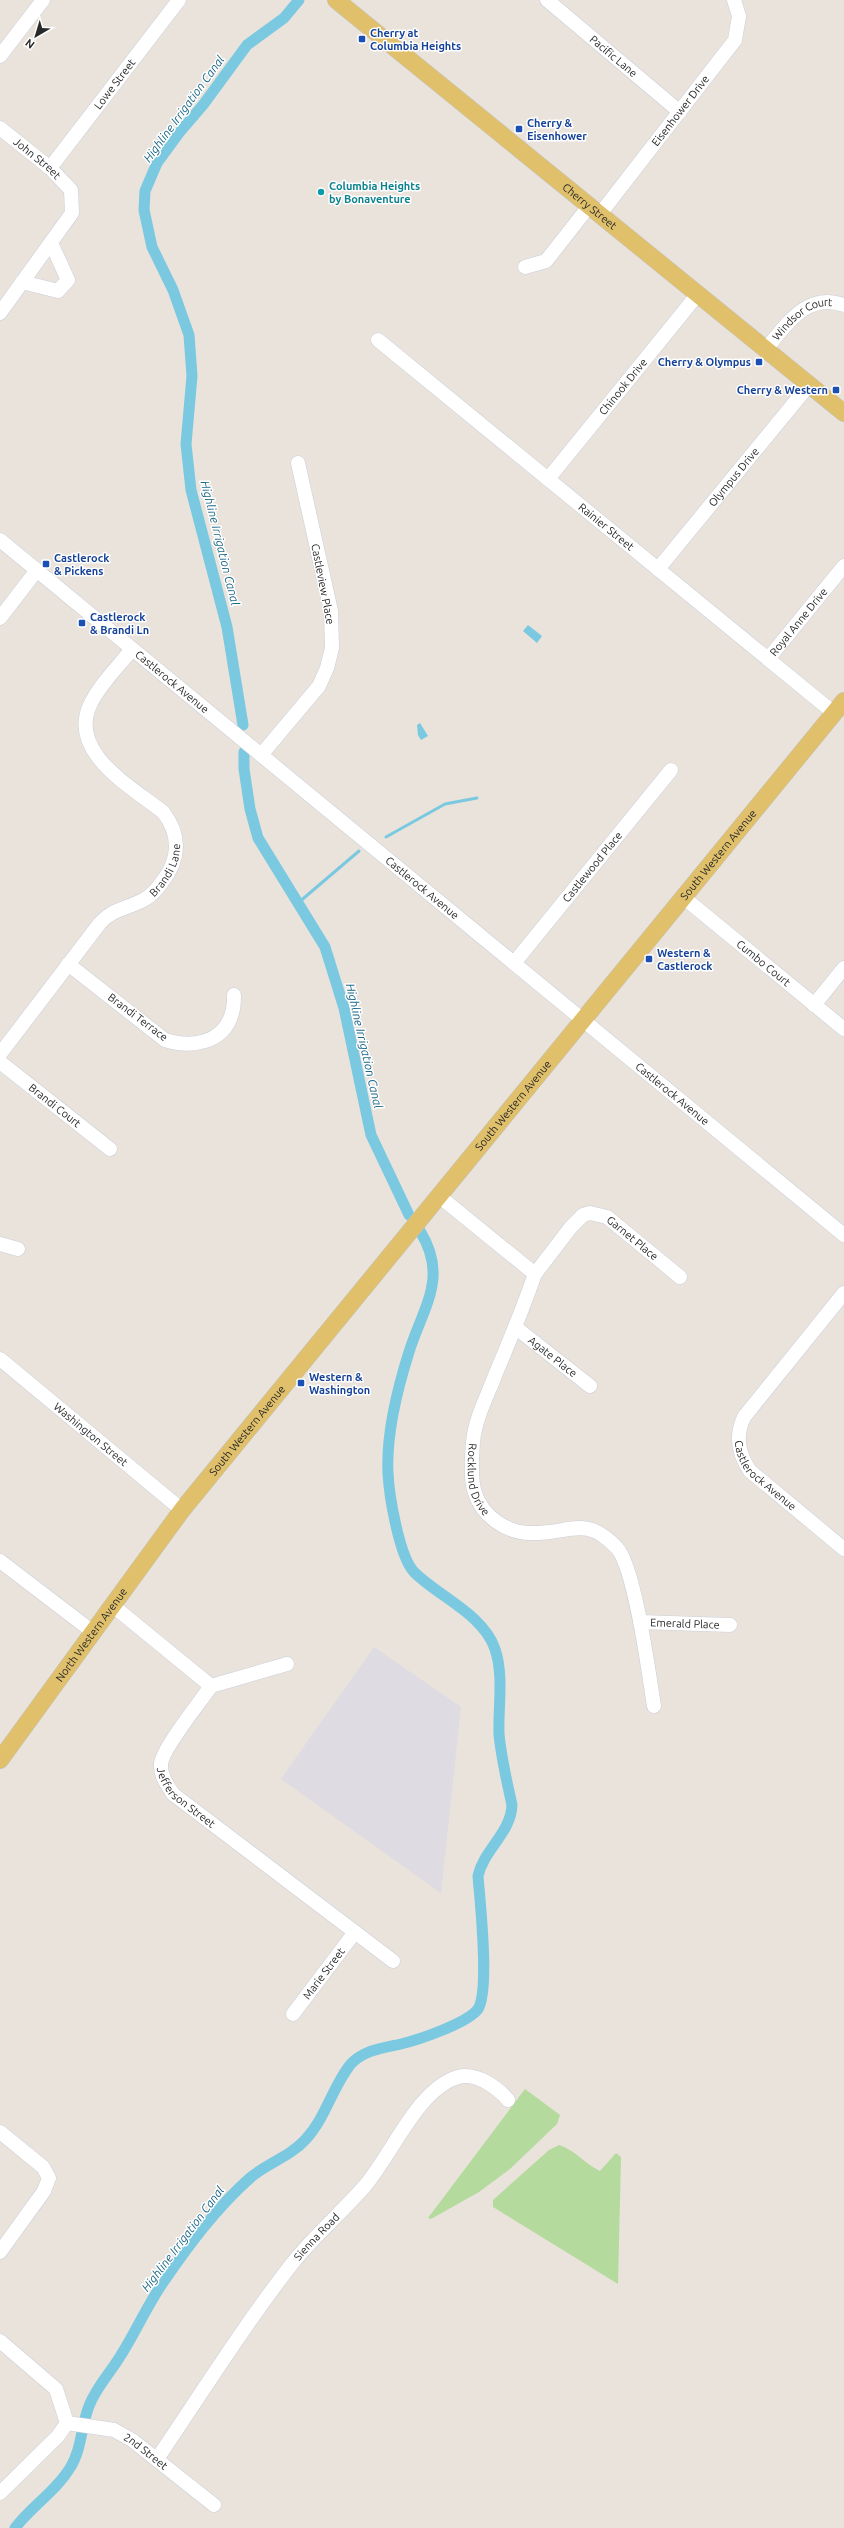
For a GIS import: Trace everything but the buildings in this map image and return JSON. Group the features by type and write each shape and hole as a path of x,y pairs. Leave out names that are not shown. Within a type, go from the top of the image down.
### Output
{"main road":[{"name":"Cherry Street","path":"336,0 595,209 844,413"},
{"name":"South Western Avenue","path":"182,1510 839,707"},
{"name":"North Western Avenue","path":"1,1756 182,1510"}],"street":[{"path":"0,56 43,0"},
{"name":"Lowe Street","path":"50,168 179,0"},
{"name":"Pacific Lane","path":"547,0 680,112"},
{"name":"Eisenhower Drive","path":"525,267 546,261 595,209 680,112 735,40 739,16 734,0"},
{"name":"John Street","path":"0,128 50,168 71,190 72,213 51,242"},
{"path":"0,313 22,282 51,242 68,280 58,292 22,282"},
{"name":"Chinook Drive","path":"548,479 698,294"},
{"name":"Windsor Court","path":"766,349 801,309 827,301 844,305"},
{"name":"Rainier Street","path":"378,340 768,659 839,707"},
{"name":"Olympus Drive","path":"658,568 809,385"},
{"name":"Castleview Place","path":"262,755 318,686 327,668 332,648 331,611 298,463"},
{"name":"Castlerock Avenue","path":"0,540 844,1235"},
{"name":"Royal Anne Drive","path":"768,659 844,566"},
{"path":"0,618 37,570"},
{"name":"Brandi Lane","path":"0,1054 68,964 109,914 144,899 156,890 171,871 176,855 174,829 166,816 100,760 86,740 85,722 90,704 132,649"},
{"name":"Castlewood Place","path":"514,963 671,770"},
{"name":"Cumbo Court","path":"683,897 844,1029"},
{"name":"Brandi Terrace","path":"68,964 165,1040 178,1044 191,1045 204,1042 220,1032 232,1014 234,995"},
{"path":"814,1005 844,968"},
{"name":"Brandi Court","path":"0,1062 110,1149"},
{"path":"439,1196 535,1274"},
{"name":"Garnet Place","path":"535,1274 571,1227 583,1216 590,1213 607,1217 680,1277"},
{"path":"0,1244 18,1249"},
{"name":"Rocklund Drive","path":"535,1274 480,1413 473,1441 475,1493 490,1516 498,1523 519,1532 532,1534 584,1527 610,1540 619,1549 624,1559 640,1622 654,1706"},
{"name":"Castlerock Avenue","path":"844,1293 744,1417 737,1441 743,1462 750,1471 844,1549"},
{"name":"Agate Place","path":"515,1327 590,1386"},
{"name":"Washington Street","path":"0,1359 182,1510"},
{"path":"0,1561 92,1632"},
{"path":"112,1605 211,1686 287,1664"},
{"name":"Emerald Place","path":"640,1622 730,1625"},
{"name":"Jefferson Street","path":"211,1686 162,1756 162,1775 168,1787 173,1794 393,1961"},
{"name":"Marie Street","path":"293,2014 355,1932"},
{"name":"Sienna Road","path":"157,2459 291,2265 334,2216 363,2188 428,2097 443,2084 459,2077 473,2077 496,2087 508,2100"},
{"path":"0,2132 43,2167 48,2174 48,2182 44,2191 0,2252"},
{"path":"0,2341 36,2370 59,2395 73,2424 58,2436 0,2493"},
{"name":"2nd Street","path":"73,2424 114,2430 132,2440 214,2505"}],"shaded area":[{"path":"374,1647 461,1707 441,1893 281,1779"}],"green space":[{"path":"525,2089 560,2115 557,2124 510,2169 479,2192 431,2219 428,2218"},
{"path":"559,2145 570,2150 600,2171 616,2153 621,2157 618,2284 493,2207 493,2200 549,2150"}],"water":[{"path":"528,625 542,636 537,643 523,631"},
{"path":"420,723 428,736 421,740 418,735 417,725"}],"waterway":[{"name":"Highline Irrigation Canal","path":"243,725 227,627 191,490 186,444 192,376 189,335 173,290 152,247 144,210 145,191 157,163 179,133 203,105 247,45 284,18 299,0"},
{"name":"Highline Irrigation Canal","path":"244,752 244,769 250,809 258,838 325,947 344,1008 371,1135 409,1215"},
{"path":"386,837 445,804 477,798"},
{"path":"298,903 359,851"},
{"name":"Highline Irrigation Canal","path":"15,2528 58,2484 70,2468 77,2453 86,2414 96,2392 121,2355 164,2281 193,2240 226,2201 250,2178 293,2151 306,2139 319,2121 338,2083 355,2060 374,2050 419,2039 454,2025 473,2014 478,2009 482,1999 484,1965 478,1876 486,1857 507,1824 512,1805 499,1734 500,1680 498,1659 489,1637 481,1626 471,1616 424,1581 414,1572 409,1564 399,1539 388,1473 389,1443 393,1412 409,1352 431,1292 433,1278 432,1263 428,1248 420,1231"}],"place":[{"name":"Cherry at Columbia Heights","path":"362,39"},
{"name":"Cherry & Eisenhower","path":"519,129"},
{"name":"Columbia Heights by Bonaventure","path":"321,192"},
{"name":"Cherry & Olympus","path":"759,362"},
{"name":"Cherry & Western","path":"836,390"},
{"name":"Castlerock & Pickens","path":"46,564"},
{"name":"Castlerock & Brandi Ln","path":"82,623"},
{"name":"Western & Castlerock","path":"649,959"},
{"name":"Western & Washington","path":"301,1383"}]}
